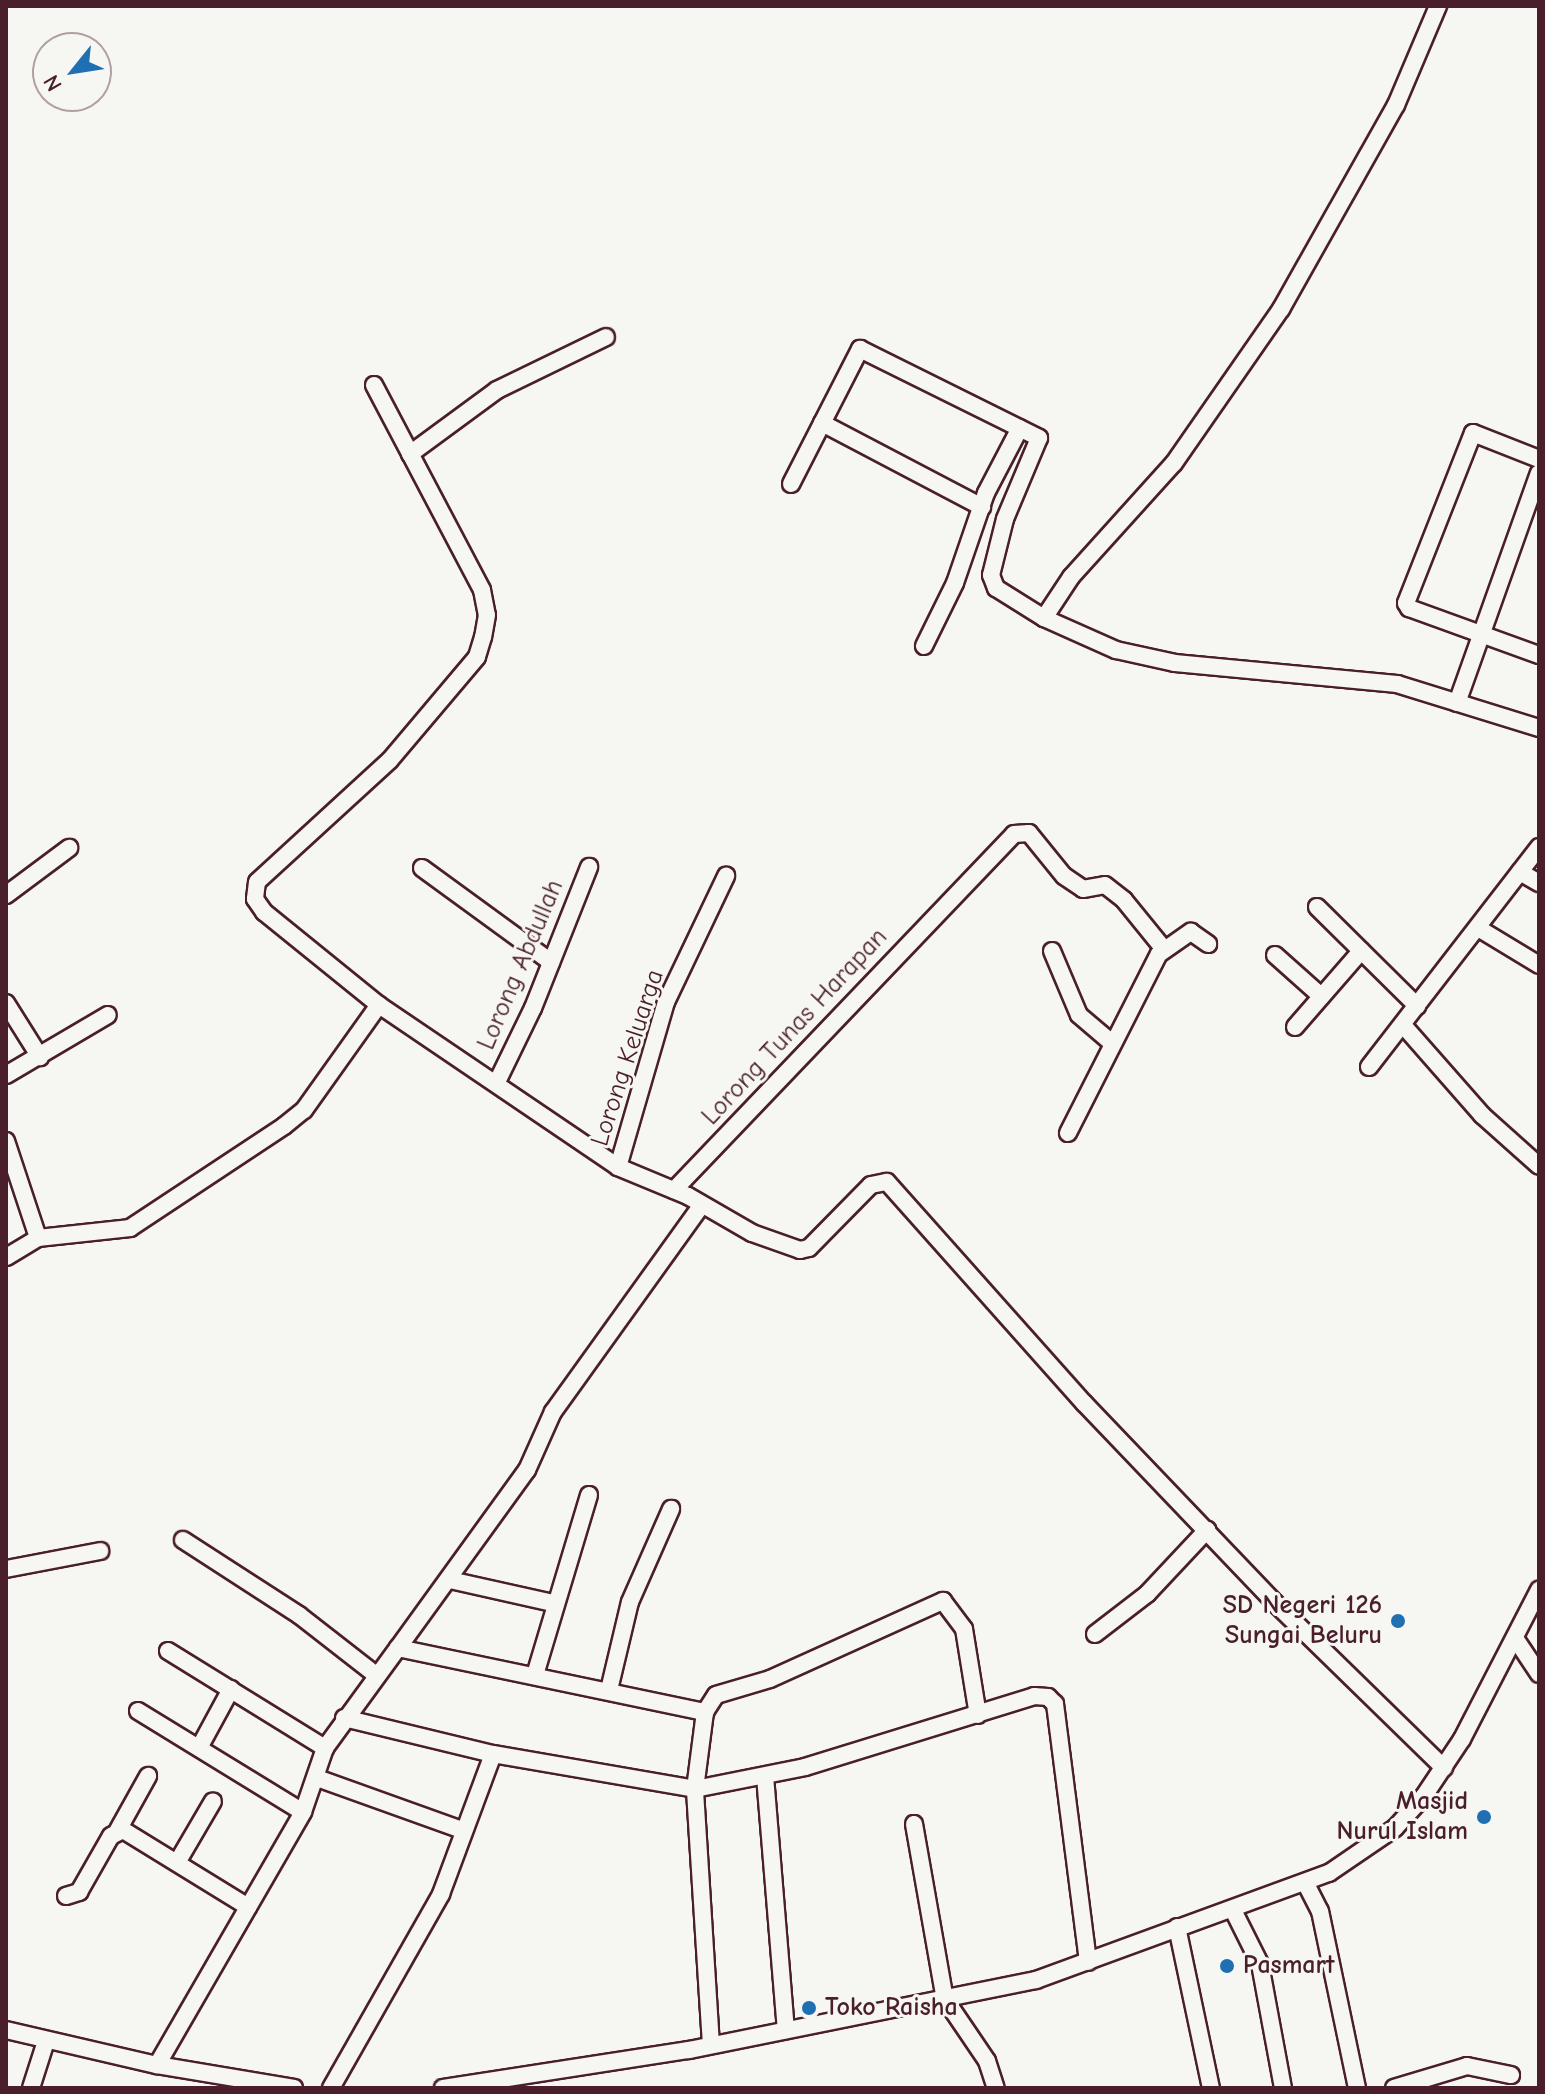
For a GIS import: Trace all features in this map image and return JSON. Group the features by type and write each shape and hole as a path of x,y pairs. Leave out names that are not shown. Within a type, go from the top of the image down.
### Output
{"street":[{"path":"1044,618 1071,577 1174,463 1281,309 1396,105 1438,6"},
{"path":"410,454 497,390 606,337"},
{"path":"791,484 860,349 1039,438 1005,519 992,581 1044,618 1116,650 1175,663 1397,684 1539,728"},
{"path":"374,385 482,590 487,615 477,657 390,760 257,882 254,894 264,912 379,1005 497,1082 618,1167 674,1190 752,1233 800,1250 815,1244 871,1185 887,1182 995,1298 1084,1403 1444,1768"},
{"path":"822,423 982,507"},
{"path":"924,646 955,583 982,507 1020,428"},
{"path":"1539,459 1473,433 1406,603 1409,608 1539,655"},
{"path":"1457,703 1539,473"},
{"name":"Lorong Tunas Harapan","path":"674,1190 951,895 1014,834 1029,833 1064,876 1083,889 1105,885 1124,900 1163,948"},
{"path":"1369,1067 1539,847"},
{"path":"6,895 69,848"},
{"name":"Lorong Abdullah","path":"497,1082 551,962 589,867"},
{"path":"422,868 551,962"},
{"path":"1520,872 1539,883"},
{"name":"Lorong Keluarga","path":"618,1167 666,1002 726,876"},
{"path":"1317,907 1417,1006"},
{"path":"1478,928 1539,965"},
{"path":"1068,1133 1163,948 1191,932 1208,944"},
{"path":"1052,951 1079,1015 1112,1043"},
{"path":"1295,1027 1361,951"},
{"path":"1275,955 1321,996"},
{"path":"6,1003 40,1057"},
{"path":"6,1257 38,1238 130,1228 284,1126 304,1110 379,1005"},
{"path":"6,1075 108,1015"},
{"path":"1403,1025 1482,1115 1539,1166"},
{"path":"6,1141 38,1238"},
{"path":"157,2065 303,1812 325,1748 344,1718 450,1580 527,1470 553,1412 702,1205"},
{"path":"535,1675 553,1603 589,1495"},
{"path":"609,1690 630,1602 671,1509"},
{"path":"1095,1634 1158,1583 1207,1530"},
{"path":"183,1540 299,1615 376,1675"},
{"path":"6,1569 100,1551"},
{"path":"450,1580 553,1603"},
{"path":"443,2088 711,2045 1036,1980 1177,1927 1306,1884 1365,1852 1395,1828 1444,1768 1539,1590"},
{"path":"711,2045 695,1789 705,1712 721,1692 770,1679 943,1601 964,1629 978,1715"},
{"path":"1515,1638 1539,1674"},
{"path":"398,1648 705,1712"},
{"path":"168,1651 325,1748"},
{"path":"199,1748 231,1689"},
{"path":"344,1718 493,1754 695,1789 765,1776 1034,1696 1055,1704 1088,1962"},
{"path":"138,1711 303,1812"},
{"path":"331,2088 422,1932 493,1754"},
{"path":"66,1896 79,1892 148,1776"},
{"path":"765,1776 786,2030"},
{"path":"317,1778 462,1830"},
{"path":"178,1861 213,1801"},
{"path":"914,1824 945,1999 987,2061 996,2088"},
{"path":"118,1830 178,1861 248,1907"},
{"path":"1306,1884 1320,1911 1357,2088"},
{"path":"1233,1910 1260,1964 1283,2088"},
{"path":"1177,1927 1211,2088"},
{"path":"6,2030 157,2065 294,2088"},
{"path":"31,2088 46,2041"},
{"path":"1394,2088 1433,2082 1479,2066 1511,2075"}],"place":[{"name":"SD Negeri 126 Sungai Beluru","path":"1398,1621"},
{"name":"Masjid Nurul Islam","path":"1484,1817"},
{"name":"Pasmart","path":"1227,1966"},
{"name":"Toko Raisha","path":"809,2008"}]}
